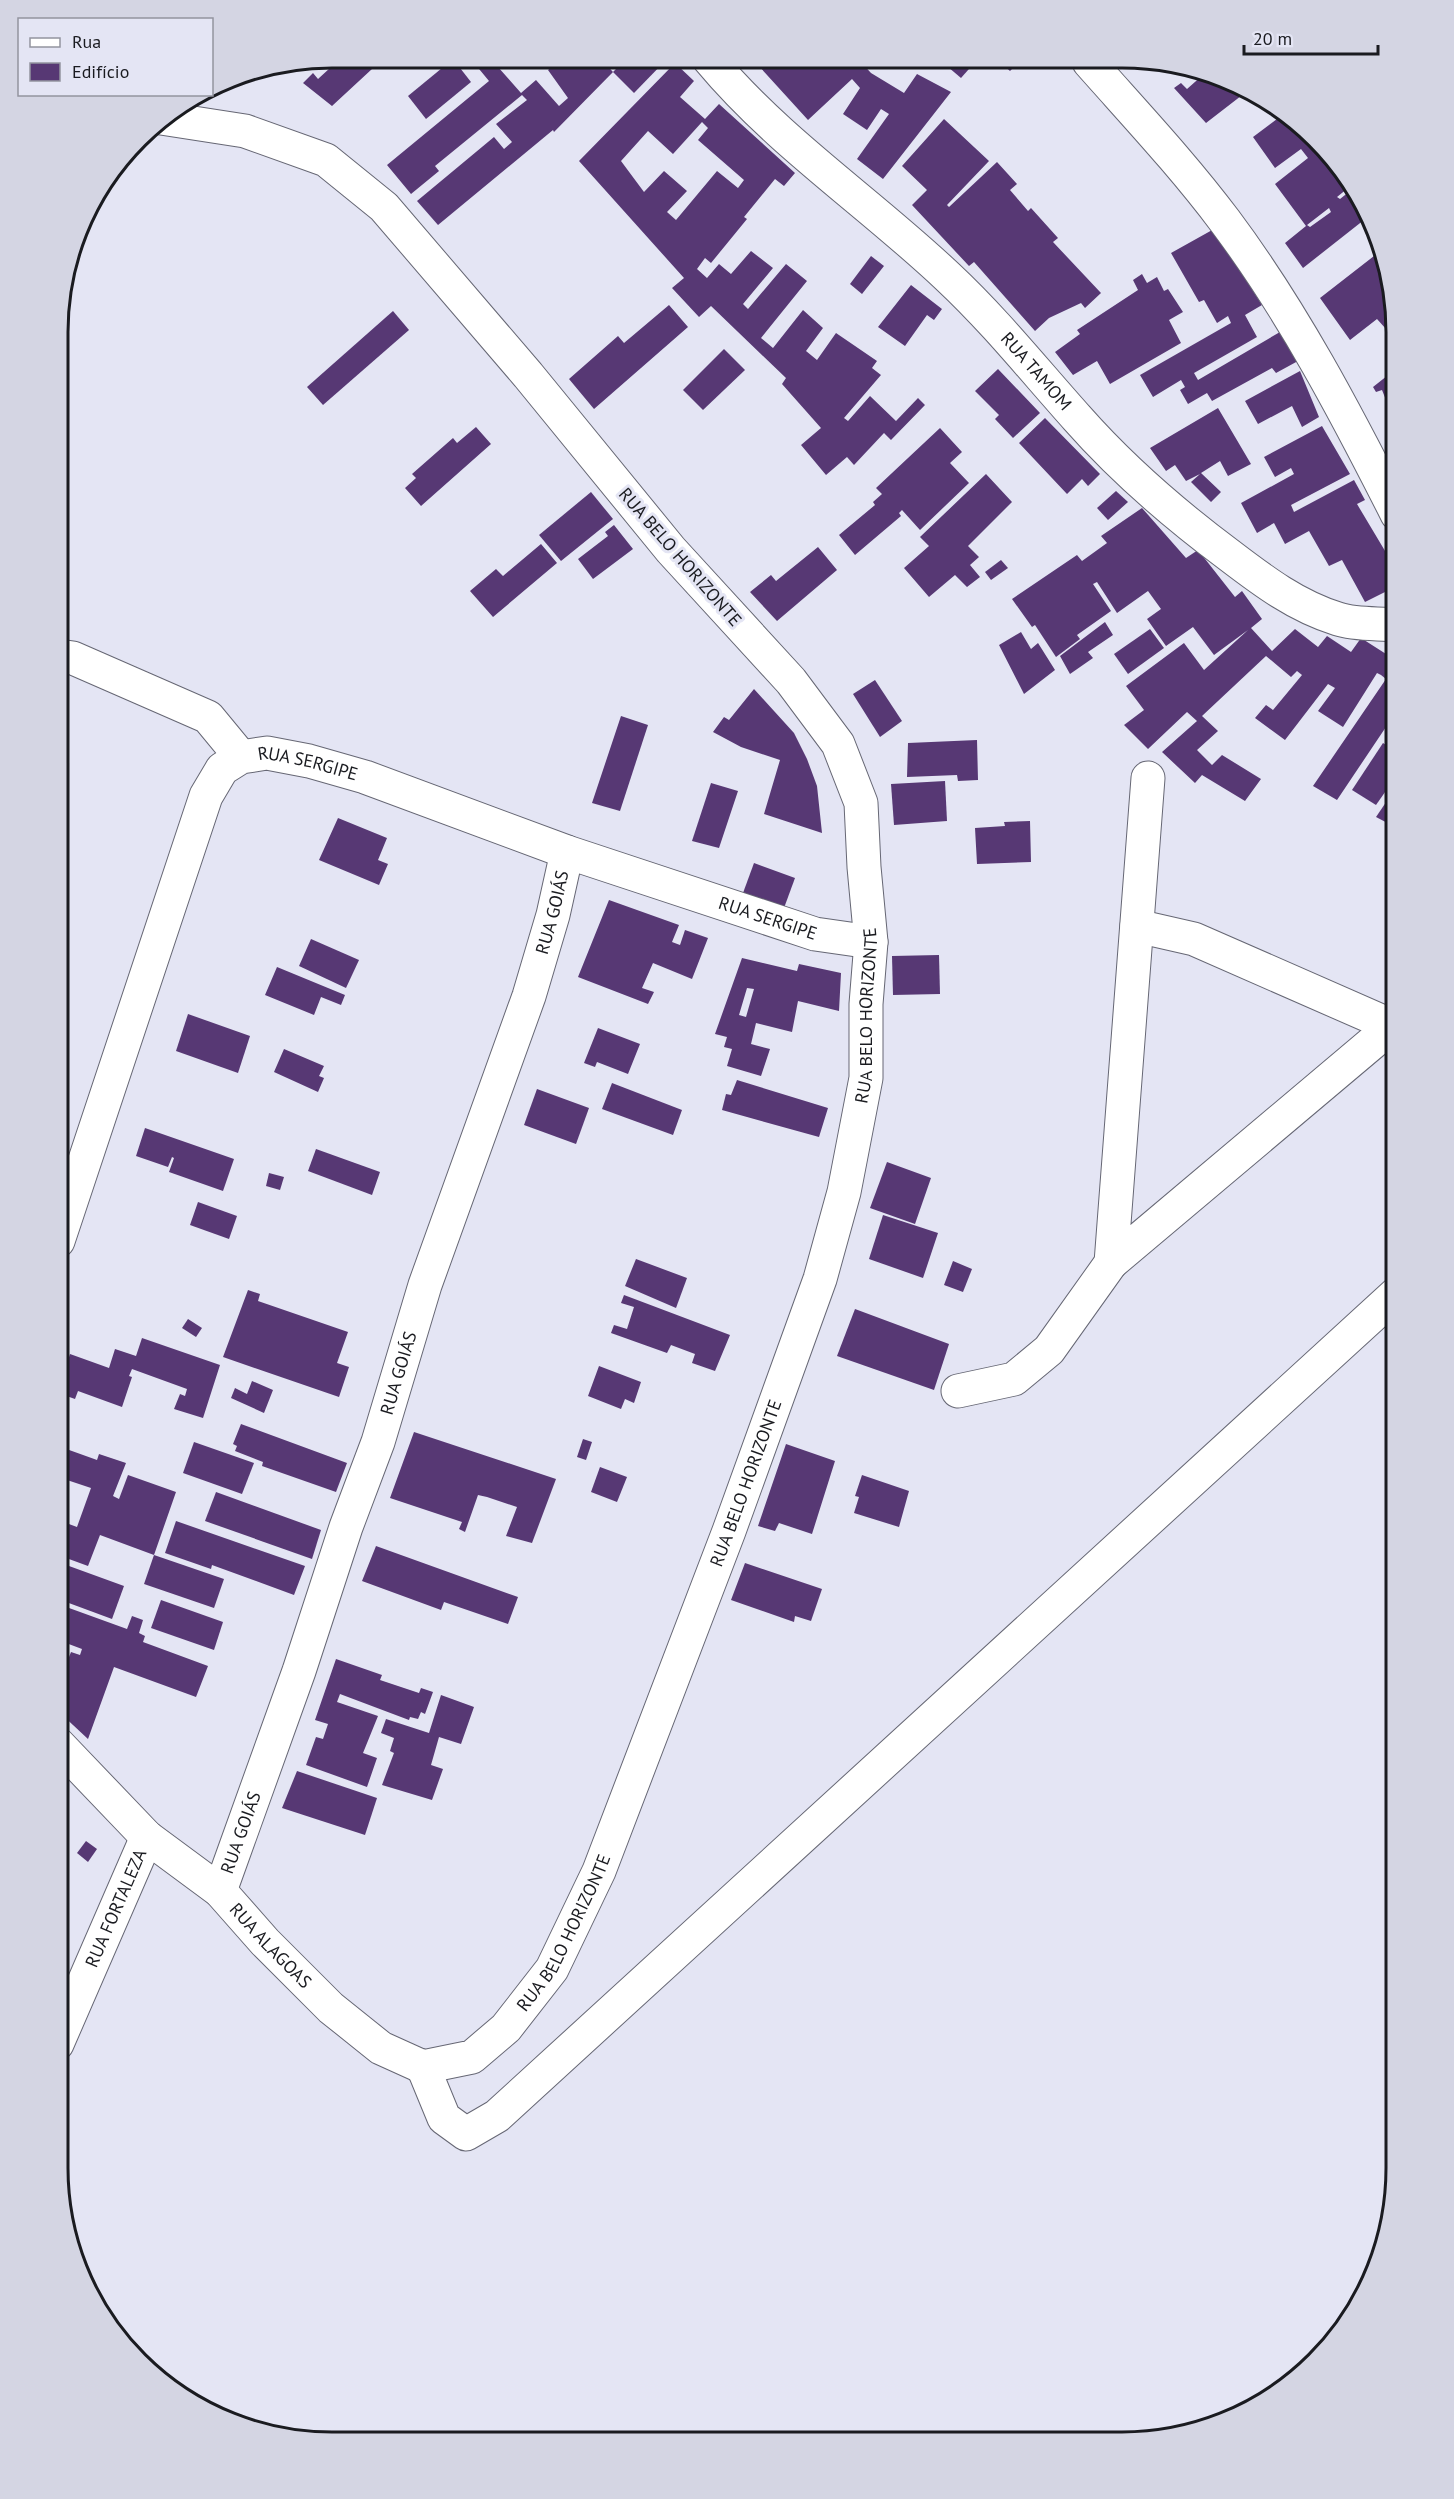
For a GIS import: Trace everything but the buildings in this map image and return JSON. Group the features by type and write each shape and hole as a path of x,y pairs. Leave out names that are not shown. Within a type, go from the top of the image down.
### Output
{"street":[{"name":"RUA TAMOM","path":"718,68 789,139 908,239 983,309 1078,420 1125,468 1195,530 1268,585 1306,608 1341,620 1386,624"},
{"path":"1094,68 1224,220 1296,325 1356,432 1386,492"},
{"name":"RUA BELO HORIZONTE","path":"174,120 245,130 326,160 391,216 528,375 671,550 791,681 838,744 861,803 871,942 866,1004 866,1078 844,1192 820,1280 729,1531 599,1871 552,1969 506,2028 472,2057 423,2067"},
{"path":"68,657 208,717 240,757"},
{"name":"RUA SERGIPE","path":"68,1211 206,796 222,769 240,757 267,753 342,770 567,852 815,934 871,942"},
{"path":"1111,1263 1148,778"},
{"name":"RUA GOIÁS","path":"220,1892 346,1527 378,1443 425,1285 526,1006 553,915 567,852"},
{"path":"1137,926 1194,939 1386,1021"},
{"path":"958,1391 1014,1379 1049,1350 1111,1263 1386,1033"},
{"path":"423,2067 444,2118 466,2134 497,2116 1386,1303"},
{"name":"RUA ALAGOAS","path":"68,1755 147,1837 220,1892 265,1942 331,2008 381,2048 423,2067"},
{"name":"RUA FORTALEZA","path":"68,2019 147,1837"}]}
